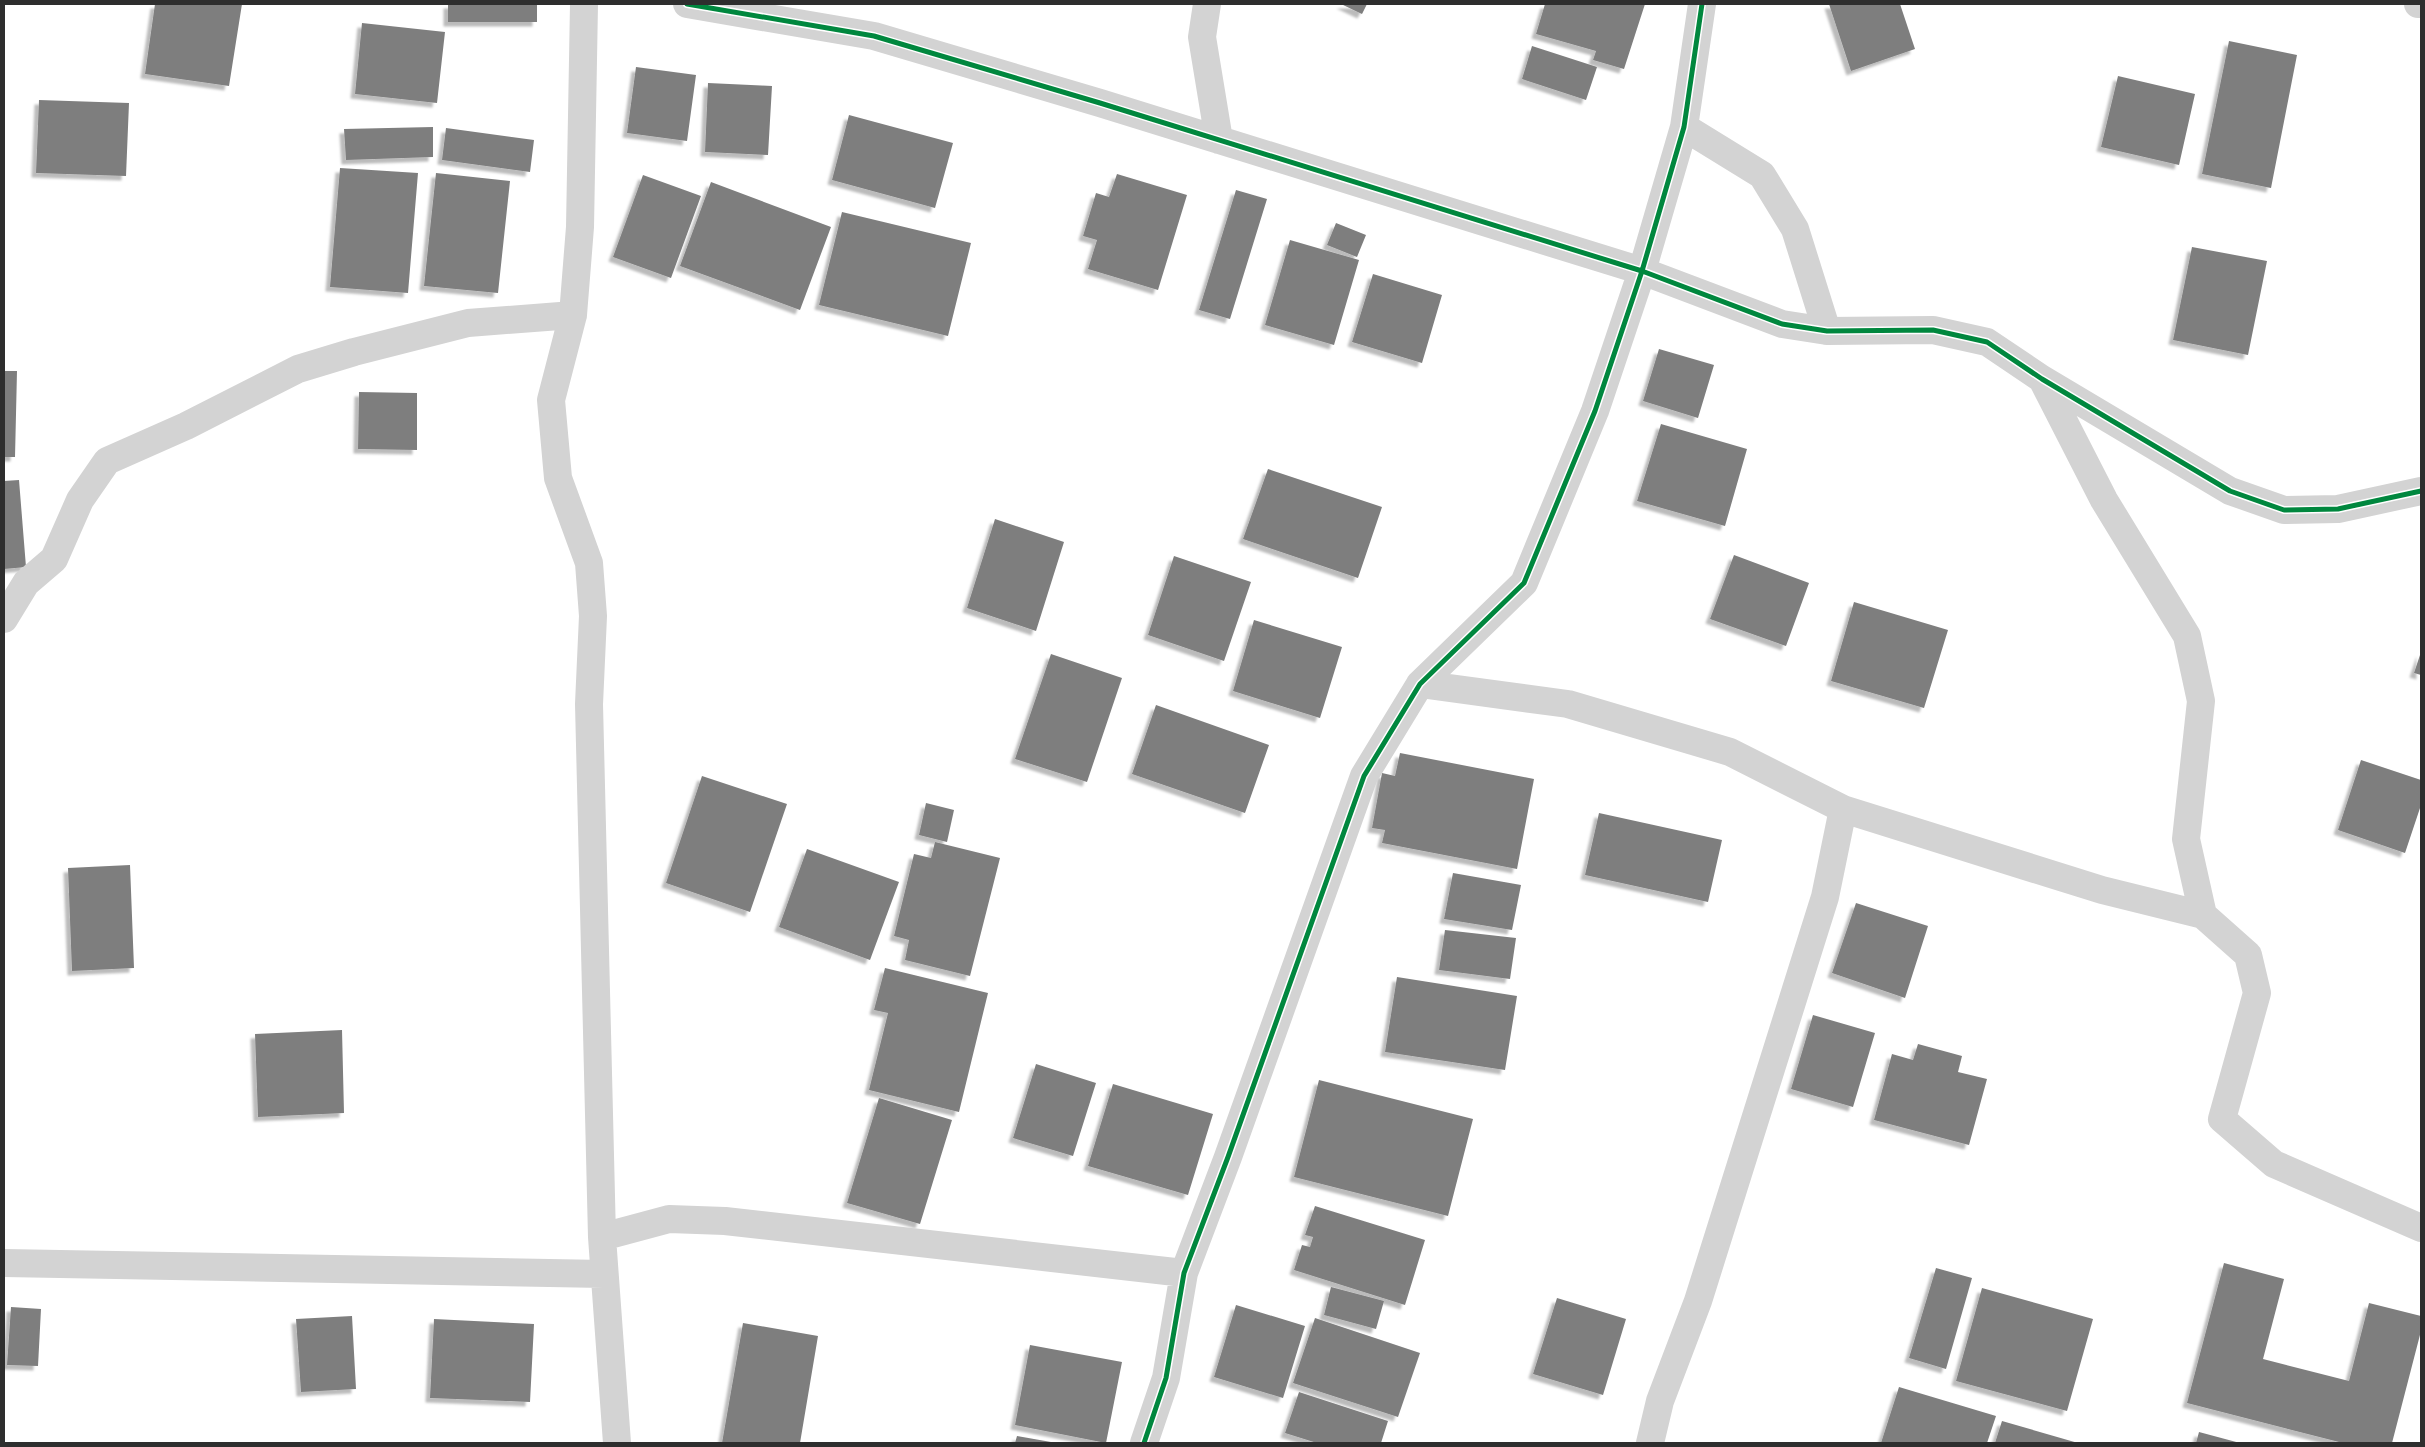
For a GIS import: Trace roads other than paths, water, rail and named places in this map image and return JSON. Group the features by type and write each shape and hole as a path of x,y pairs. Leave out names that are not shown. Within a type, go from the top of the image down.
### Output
{"street":[{"path":"584,4 580,227 573,315 551,400 558,478 589,562 593,616 589,714 602,1237 617,1443"},
{"path":"687,4 874,36 1642,271 1782,324 1827,331 1933,330 1987,342 2042,379 2230,491 2284,510 2338,509 2421,492"},
{"path":"1207,4 1202,37 1219,140"},
{"path":"1144,1443 1166,1378 1184,1273 1228,1157 1364,776 1420,684 1524,583 1595,411 1642,271 1684,126 1702,4"},
{"path":"1684,126 1762,175 1795,229 1827,331"},
{"path":"4,619 26,583 54,559 80,500 107,461 186,426 298,369 468,323 573,315"},
{"path":"2042,379 2104,500 2187,636 2201,701 2186,839 2203,915"},
{"path":"1420,684 1568,704 1730,752 1843,809 2102,890 2203,915 2248,955 2257,993 2222,1119 2274,1164 2421,1228"},
{"path":"1650,1443 1660,1401 1698,1302 1825,897 1843,809"},
{"path":"602,1237 669,1219 725,1221 1184,1273"},
{"path":"4,1263 604,1274"}]}
